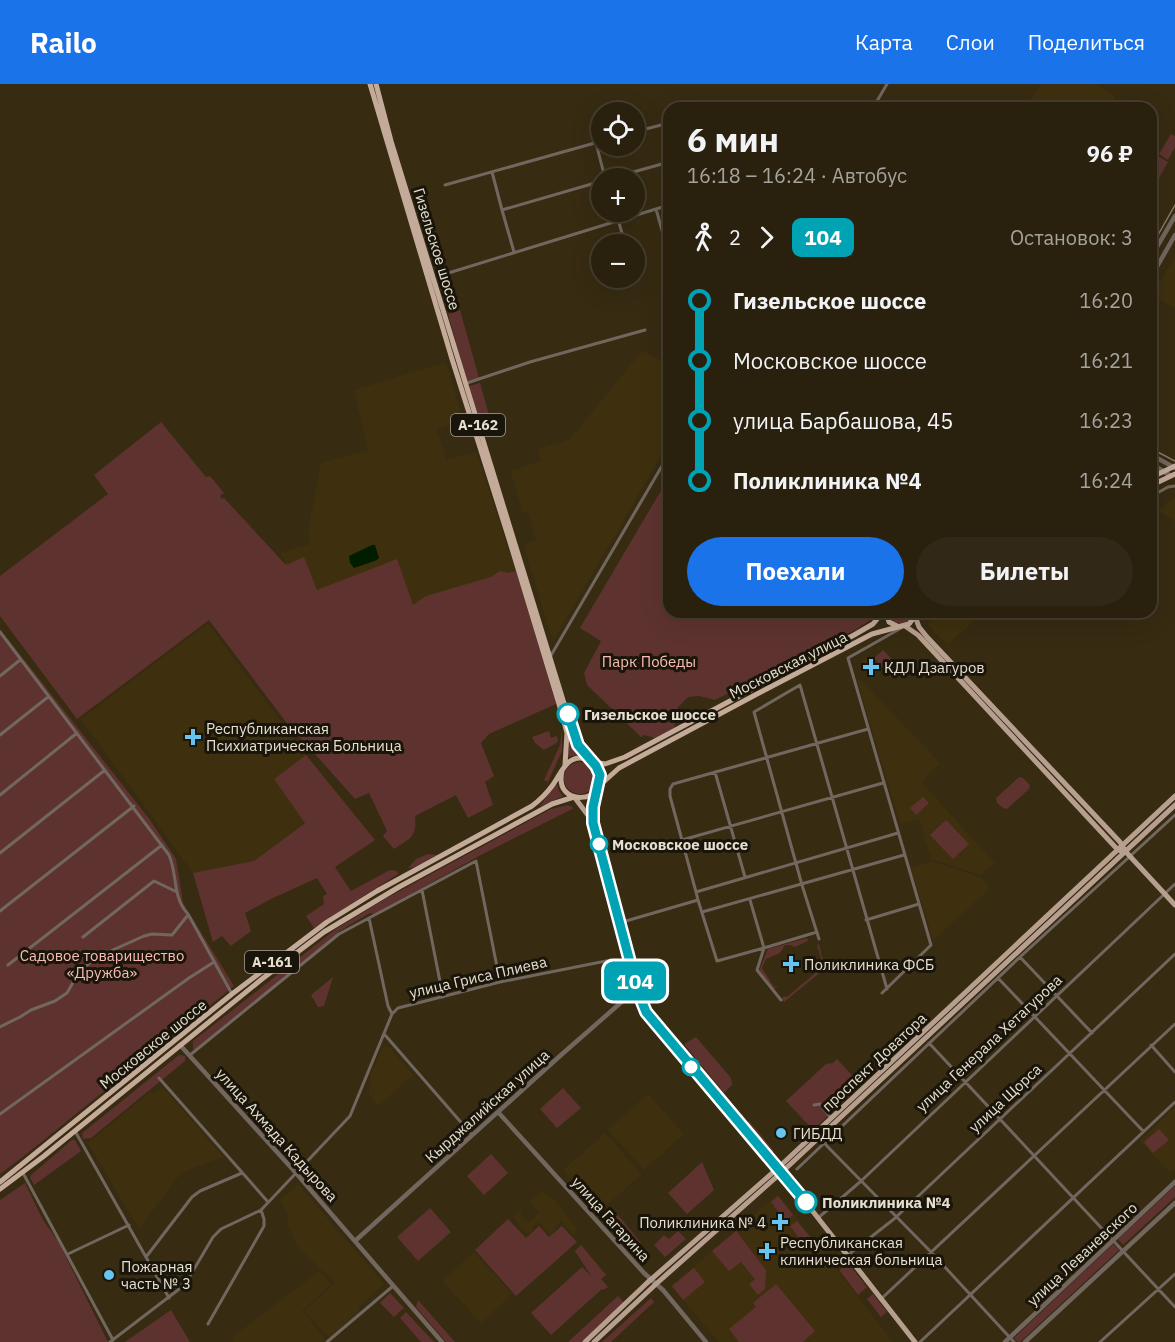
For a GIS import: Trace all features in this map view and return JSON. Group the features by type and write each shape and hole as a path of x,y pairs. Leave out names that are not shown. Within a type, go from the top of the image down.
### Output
{"highway":[{"name":"Гизельское шоссе","path":"370,84 452,359 576,741 591,761"},
{"name":"Гизельское шоссе","path":"376,84 566,726 565,765"},
{"path":"1157,474 1174,470"},
{"path":"1157,481 1174,470"},
{"name":"Московская улица","path":"591,761 605,764 625,757 854,635 879,618"},
{"name":"Московская улица","path":"887,618 889,622 902,627"},
{"path":"902,627 914,618"},
{"name":"Московская улица","path":"597,789 619,768 757,694 872,634 902,627"},
{"path":"565,765 575,759 591,761 599,772 600,781 597,789"},
{"name":"А-161","path":"562,771 565,765"},
{"path":"562,771 562,785 566,793 574,797"},
{"name":"Московское шоссе","path":"0,1182 231,994 335,917 377,891 532,806 546,794 562,771"},
{"name":"А-161","path":"574,797 585,798 597,789"},
{"name":"Московское шоссе","path":"0,1189 23,1173 297,952 338,923 399,887 549,806 574,797"}],"main road":[{"path":"917,618 919,627 927,637 1072,796"},
{"path":"902,627 918,635 1175,905"},
{"path":"597,789 593,807 593,823 638,992 646,1012 780,1170 915,1342"},
{"name":"проспект Доватора","path":"780,1170 831,1118 1175,796"},
{"path":"574,797 593,823"},
{"name":"проспект Доватора","path":"585,1342 780,1170 1175,805"},
{"name":"проспект Доватора","path":"594,1342 653,1282"}],"street":[{"path":"876,102 887,84"},
{"path":"645,129 663,125"},
{"path":"446,185 591,143"},
{"path":"645,169 663,164"},
{"path":"492,172 514,252"},
{"path":"502,210 591,184"},
{"path":"645,213 663,208"},
{"path":"656,210 663,234"},
{"path":"1157,247 1175,216"},
{"path":"442,275 615,222"},
{"path":"1157,267 1175,235"},
{"path":"465,384 530,362 645,330"},
{"path":"1157,459 1174,470"},
{"path":"550,657 663,464"},
{"path":"1157,467 1164,471"},
{"path":"1157,492 1175,486"},
{"path":"882,993 931,945 848,658 902,627"},
{"path":"0,632 162,845 172,862 180,905 188,914 231,994"},
{"path":"0,676 20,660"},
{"path":"819,939 754,711 800,685 887,989"},
{"path":"0,735 48,697"},
{"path":"817,932 717,962 670,796 671,786 868,729"},
{"path":"0,795 77,733"},
{"path":"0,853 105,770"},
{"path":"715,772 745,877"},
{"path":"682,840 883,783"},
{"path":"0,911 134,807"},
{"name":"проспект Доватора","path":"797,1169 1020,957 1175,815"},
{"path":"696,892 898,833"},
{"path":"8,965 162,845"},
{"path":"702,912 904,855"},
{"path":"190,1055 339,934 476,861 501,982"},
{"path":"83,937 154,881 177,892"},
{"name":"улица Генерала Хетагурова","path":"818,1218 860,1182 1175,884"},
{"path":"422,890 443,997"},
{"path":"619,922 698,900"},
{"path":"750,900 764,948 757,970 781,1000"},
{"path":"867,920 919,904"},
{"path":"0,1027 61,997 70,988 79,972 94,958 144,936 172,935 188,914"},
{"path":"23,1173 68,1254 112,1341 169,1298 185,1282 213,1237 222,1229 261,1210 350,1116 392,1014 388,1006 369,918"},
{"name":"улица Щорса","path":"848,1255 896,1217 1175,954"},
{"path":"1020,957 1092,1033"},
{"name":"улица Гриса Плиева","path":"392,1014 398,1008 501,982 611,960 617,985 625,999"},
{"path":"0,1114 214,962"},
{"path":"998,978 1144,1131"},
{"name":"Кырджалийская улица","path":"355,1241 625,999 638,992"},
{"path":"881,1299 1175,1024"},
{"path":"385,1035 472,1135"},
{"path":"929,1043 1175,1307"},
{"name":"улица Ахмада Кадырова","path":"180,1045 296,1173 442,1342"},
{"path":"1151,1046 1175,1072"},
{"path":"159,1078 268,1202"},
{"path":"920,1342 1175,1102"},
{"path":"814,1105 820,1104 831,1118"},
{"name":"улица Гагарина","path":"498,1112 706,1342"},
{"path":"75,1131 169,1298"},
{"path":"825,1144 1014,1342"},
{"path":"146,1257 192,1197 200,1191 242,1173"},
{"name":"улица Леваневского","path":"1005,1342 1175,1182"},
{"name":"улица Леваневского","path":"1025,1342 1175,1203"},
{"path":"208,1324 264,1226 261,1210"},
{"path":"68,1254 129,1225"},
{"path":"1100,1342 1175,1274"},
{"path":"327,1342 393,1286"}],"shaded area":[{"path":"1041,84 1096,84 1115,97 1112,102 1034,102 1031,100"},
{"path":"1175,256 1175,308 1157,298 1157,287"},
{"path":"642,351 663,361 663,452 555,638 550,633 524,545 536,540 528,512 523,513 510,471 541,461 538,449 570,439"},
{"path":"443,363 447,366 463,421 437,429 446,460 476,452 516,571 413,606 317,590 304,558 286,565 281,553 310,544 308,530 321,463 368,450 354,390"},
{"path":"1175,497 1175,521 1158,511"},
{"path":"375,545 379,558 354,568 349,556"},
{"path":"934,618 977,618 947,645 927,624"},
{"name":"Республиканская Психиатрическая Больница","path":"208,623 306,755 274,779 305,822 254,861 193,873 81,719"},
{"name":"КДЛ Дзагуров","path":"867,657 880,669 871,677 859,665"},
{"path":"859,678 940,763 921,782 995,863 981,875 931,859 919,819 900,824 857,680"},
{"path":"932,861 982,878 989,889 935,939 933,939 911,868"},
{"path":"383,1046 389,1047 413,1075 378,1106 369,1095 371,1074"},
{"path":"163,1087 223,1157 188,1170 178,1177 139,1229 88,1143 150,1092 152,1094"},
{"path":"648,1094 684,1134 644,1170 608,1130"},
{"path":"1175,1107 1175,1169 1170,1173 1140,1141"},
{"path":"605,1133 642,1174 599,1212 563,1170"},
{"path":"298,1184 384,1284 330,1339 304,1311 335,1283 296,1245 288,1224 288,1214 280,1200"},
{"path":"542,1190 555,1201 578,1230 573,1235 561,1221 550,1235 538,1222 528,1235 512,1217 520,1210 522,1213 520,1215 528,1223 539,1212 530,1202"},
{"name":"Республиканская клиническая больница","path":"778,1194 893,1342 719,1342 671,1286"},
{"path":"474,1252 512,1294 481,1323 442,1281"},
{"path":"319,1271 331,1284 302,1311 326,1339 323,1342 234,1342 231,1338"}],"green space":[{"path":"1171,134 1175,136 1175,147 1168,160 1159,154"},
{"path":"1158,156 1168,162 1157,181"},
{"path":"460,310 479,378 467,381 448,314"},
{"path":"480,383 493,429 483,432 469,386"},
{"path":"161,422 206,477 210,476 224,493 220,496 222,499 224,498 286,565 304,557 317,590 397,559 413,605 426,596 491,577 500,571 508,573 516,571 556,704 489,734 481,743 494,776 485,782 493,805 468,818 456,795 415,816 415,829 411,837 394,849 383,836 387,831 369,793 355,799 292,730 209,620 77,719 0,616 0,576 108,494 94,475"},
{"name":"Парк Победы","path":"663,487 663,618 873,618 855,630 715,700 699,696 688,697 678,707 674,728 655,738 644,735 641,737 587,685 584,673 601,641 580,628"},
{"path":"892,618 910,618 906,623 899,624"},
{"name":"Садовое товарищество «Дружба»","path":"0,629 150,820 176,859 183,903 234,986 0,1174"},
{"path":"883,650 900,668 891,677 874,658"},
{"path":"569,727 581,754 568,757"},
{"path":"562,729 562,751 548,782 544,780 560,745"},
{"path":"549,731 551,738 557,736 558,741 544,750 535,743 532,737"},
{"path":"306,755 375,840 335,867 351,891 390,870 397,871 398,874 314,928 306,916 324,904 323,896 327,894 317,878 245,913 251,931 231,946 222,936 213,942 193,873 254,861 305,823 274,779"},
{"path":"580,762 592,766 596,778 592,790 580,794 568,790 564,778 568,766"},
{"path":"1019,777 1030,785 1029,789 1007,809 1003,808 997,803 996,798"},
{"path":"557,783 563,796 539,807"},
{"path":"923,797 929,803 916,815 910,808"},
{"path":"568,805 574,808 479,856 375,914 370,913 338,932 193,1049 193,1041 336,929 385,899 551,809"},
{"path":"946,820 969,844 953,859 930,835"},
{"path":"428,854 437,855 415,867 408,868 416,859"},
{"path":"807,938 808,941 795,947 785,945 780,953 766,959 762,968 774,987 778,986 774,989 759,971 768,949"},
{"path":"819,944 824,966 822,971 784,1002 782,999 784,996 787,997 823,965 817,945"},
{"path":"333,977 324,1006 318,1007 311,995"},
{"path":"696,1037 731,1078 732,1085 724,1093 684,1044"},
{"path":"179,1055 185,1056 185,1061 91,1138 83,1139 82,1133"},
{"path":"837,1059 861,1085 813,1130 786,1101 826,1064 833,1063"},
{"path":"563,1088 581,1108 557,1128 540,1109"},
{"path":"749,1121 774,1151 770,1155 745,1124"},
{"path":"1159,1129 1169,1140 1153,1153 1144,1142"},
{"path":"72,1140 75,1140 81,1151 34,1185 30,1178 31,1175"},
{"path":"491,1154 508,1173 484,1195 467,1176"},
{"path":"702,1162 714,1190 687,1214 668,1193"},
{"path":"25,1183 43,1220 58,1241 108,1342 0,1342 0,1200"},
{"path":"1175,1186 1175,1197 1123,1245 1118,1239"},
{"path":"778,1196 793,1215 785,1221 771,1202"},
{"path":"430,1208 451,1232 418,1261 397,1237"},
{"path":"618,1215 641,1243 633,1250 609,1223"},
{"path":"508,1219 526,1238 539,1226 549,1237 562,1226 577,1242 516,1296 475,1250"},
{"path":"797,1221 810,1237 803,1243 790,1226"},
{"path":"678,1231 686,1239 665,1257 654,1245 664,1235 669,1239"},
{"path":"736,1231 766,1270 765,1289 758,1295 749,1284 755,1279 741,1262 729,1271 712,1251"},
{"path":"1113,1244 1119,1250 1020,1342 1014,1338"},
{"path":"581,1245 606,1275 601,1279 608,1287 602,1289 551,1335 531,1313 582,1267 592,1277 575,1251"},
{"path":"848,1263 867,1287 858,1295 839,1270"},
{"path":"694,1268 705,1282 683,1300 672,1286"},
{"path":"776,1284 815,1331 803,1342 739,1342 729,1329 756,1307 753,1303"},
{"path":"390,1293 404,1308 394,1317 380,1303"},
{"path":"873,1294 887,1312 881,1317 867,1299"},
{"path":"618,1296 625,1304 581,1342 568,1342"},
{"path":"651,1298 654,1302 611,1342 602,1342"},
{"path":"418,1300 455,1342 446,1342 416,1307"},
{"path":"171,1310 190,1342 125,1342"},
{"path":"406,1312 434,1342 421,1342 400,1318"}],"tram line":[{"path":"1157,237 1175,205"},
{"path":"1157,452 1175,461"}],"bus line":[{"name":"104","path":"568,714 578,745 596,766 600,775 593,807 593,823 638,992 646,1012 806,1202"}],"place":[{"name":"КДЛ Дзагуров","path":"871,667"},
{"name":"Гизельское шоссе","path":"568,714"},
{"name":"Республиканская Психиатрическая Больница","path":"193,737"},
{"name":"Московское шоссе","path":"599,844"},
{"name":"Поликлиника ФСБ","path":"791,964"},
{"name":"ГИБДД","path":"781,1133"},
{"name":"Поликлиника №4","path":"806,1202"},
{"name":"Поликлиника № 4","path":"780,1222"},
{"name":"Республиканская клиническая больница","path":"767,1251"},
{"name":"Пожарная часть № 3","path":"109,1275"}]}
